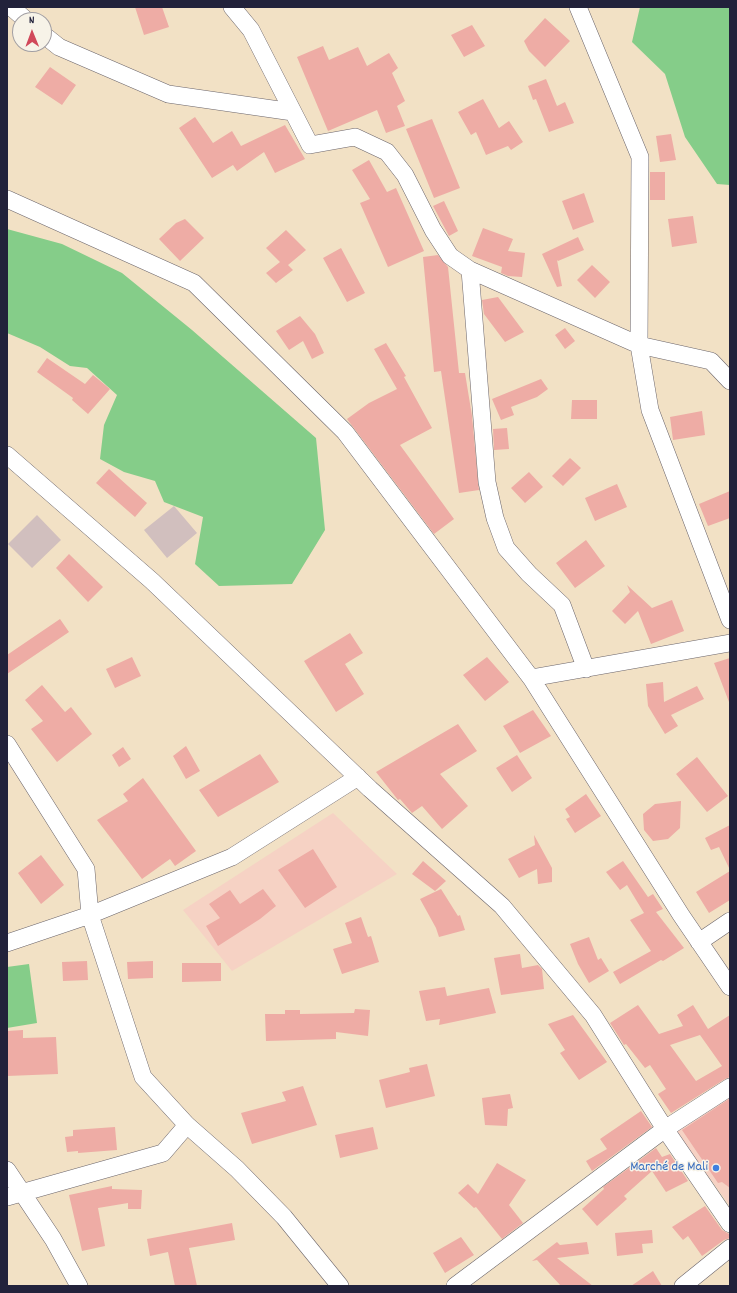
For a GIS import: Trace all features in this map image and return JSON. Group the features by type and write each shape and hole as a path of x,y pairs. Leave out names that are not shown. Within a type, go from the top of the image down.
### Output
{"street":[{"path":"232,7 251,30 310,145 355,137 388,152 405,175 432,230 450,256 470,270 639,345 711,361 730,381"},
{"path":"578,7 640,157 639,345 650,410 730,620"},
{"path":"52,41 59,47 168,94 293,112"},
{"path":"7,199 194,283 345,432 531,678 699,942 730,987"},
{"path":"470,270 487,482 495,518 506,548 529,574 562,605 586,669"},
{"path":"7,455 152,581 358,777 502,906 593,1015 665,1129 730,1224"},
{"path":"531,678 730,643"},
{"path":"7,744 86,869 90,916 143,1077 187,1125 237,1169 284,1217 340,1286"},
{"path":"7,943 90,916 232,857 358,777"},
{"path":"699,942 730,921"},
{"path":"455,1286 665,1129 730,1087"},
{"path":"14,1195 163,1154 187,1125"},
{"path":"7,1170 14,1195 53,1239 79,1286"},
{"path":"683,1286 730,1248"}],"shaded area":[{"path":"174,506 197,533 167,558 144,530"},
{"path":"37,515 61,540 32,568 8,544"},
{"path":"333,813 397,874 232,971 183,910"},
{"name":"Marché de Mali","path":"730,1095 730,1206 675,1130"}],"green space":[{"path":"640,7 730,7 730,185 717,184 685,137 665,74 632,42"},
{"path":"7,229 62,244 122,273 192,330 316,438 325,530 292,584 219,586 195,564 203,517 164,502 155,481 124,472 100,459 104,425 117,395 87,368 70,366 40,347 7,333"},
{"path":"29,964 37,1023 7,1028 7,967"}],"building":[{"path":"135,7 162,7 169,27 144,35"},
{"path":"545,18 570,41 545,67 529,51 524,41"},
{"path":"472,25 485,46 464,57 451,35"},
{"path":"323,46 329,60 358,47 367,66 389,53 398,68 392,73 405,101 397,106 405,126 386,133 377,110 328,131 297,57"},
{"path":"50,67 76,85 62,105 35,87"},
{"path":"546,79 557,106 565,102 574,123 549,132 536,99 533,100 528,86"},
{"path":"483,99 499,128 509,121 523,142 511,150 508,146 486,155 476,132 471,135 458,112"},
{"path":"195,117 213,143 232,131 241,146 285,125 305,159 275,173 264,152 237,171 233,165 212,178 179,128"},
{"path":"432,119 460,188 434,198 406,129"},
{"path":"671,134 676,160 660,162 656,136"},
{"path":"369,160 387,192 396,188 424,251 388,267 360,203 370,199 352,170"},
{"path":"650,172 665,172 665,200 650,200"},
{"path":"584,193 594,222 573,230 562,201"},
{"path":"444,201 458,231 449,236 433,206"},
{"path":"693,216 697,243 672,247 668,219"},
{"path":"185,219 204,238 180,261 159,239 176,223"},
{"path":"483,228 513,239 508,251 525,253 522,277 508,276 501,273 502,267 472,256"},
{"path":"286,230 306,250 288,265 293,270 276,283 266,273 280,262 266,248"},
{"path":"578,237 584,250 558,261 557,260 562,286 557,287 542,254"},
{"path":"341,248 365,293 347,302 323,258"},
{"path":"438,255 448,267 459,373 465,373 472,416 479,490 459,493 441,371 434,372 423,257"},
{"path":"592,265 610,282 595,298 577,280"},
{"path":"498,297 524,332 505,342 484,314 482,300"},
{"path":"300,316 315,334 324,353 312,359 303,341 289,350 276,331"},
{"path":"565,328 575,341 565,349 555,335"},
{"path":"386,343 406,376 404,377 432,428 400,445 454,519 434,534 347,419 369,403 397,389 374,349"},
{"path":"47,358 85,384 93,375 110,389 88,414 72,400 73,398 37,372"},
{"path":"541,379 548,389 537,397 511,407 514,415 501,420 492,399"},
{"path":"572,400 597,400 597,419 571,419"},
{"path":"702,411 705,435 673,440 670,417"},
{"path":"507,428 509,449 494,450 493,429"},
{"path":"570,458 581,468 563,486 552,476"},
{"path":"109,469 147,503 135,517 96,483"},
{"path":"529,472 543,487 525,503 511,488"},
{"path":"617,484 627,507 595,521 585,498"},
{"path":"730,491 730,518 708,526 699,504"},
{"path":"586,540 605,566 575,588 556,563"},
{"path":"69,554 103,587 88,602 56,568"},
{"path":"627,585 652,608 672,600 684,631 651,644 638,611 625,624 612,611 630,592"},
{"path":"60,619 69,632 7,674 7,655"},
{"path":"350,633 363,653 345,664 364,694 336,712 304,661"},
{"path":"132,657 141,676 115,688 106,669"},
{"path":"487,657 509,682 485,701 463,675"},
{"path":"730,658 730,702 729,702 714,663"},
{"path":"663,682 664,702 697,686 704,699 671,715 678,726 665,734 648,706 646,684"},
{"path":"42,685 65,712 71,707 92,734 57,762 31,729 43,721 25,700"},
{"path":"533,710 551,736 520,753 503,726"},
{"path":"458,724 477,751 440,774 468,806 442,829 422,806 412,813 400,799 398,800 376,772"},
{"path":"186,746 200,771 186,779 173,756"},
{"path":"123,747 131,759 119,767 112,755"},
{"path":"260,754 279,782 218,817 199,790"},
{"path":"517,755 532,778 512,792 496,768"},
{"path":"697,757 728,796 707,812 676,774"},
{"path":"143,778 196,851 175,866 170,859 142,879 97,820 128,801 123,794"},
{"path":"586,794 601,816 575,833 566,819 570,817 565,809"},
{"path":"681,801 680,828 668,839 653,841 644,830 643,814 655,804"},
{"path":"730,825 730,870 719,847 711,850 705,838"},
{"path":"534,835 552,868 552,882 538,884 537,869 519,878 508,859 535,845"},
{"path":"313,849 337,887 305,908 278,870"},
{"path":"41,855 64,885 41,904 18,873"},
{"path":"423,861 446,881 435,891 412,874"},
{"path":"623,861 648,897 653,894 663,909 656,912 684,948 620,984 613,972 651,951 630,920 644,913 627,885 620,890 606,872"},
{"path":"730,871 730,900 709,913 696,892"},
{"path":"263,889 276,906 260,919 218,946 206,926 220,918 209,904 230,890 240,904"},
{"path":"441,889 458,916 460,915 465,930 439,937 436,928 420,899"},
{"path":"361,917 368,937 371,936 379,962 342,974 333,949 352,943 345,923"},
{"path":"589,937 598,960 601,958 609,971 589,983 578,964 570,944"},
{"path":"520,954 522,968 538,965 542,969 544,989 501,995 494,958"},
{"path":"87,961 88,980 63,981 62,962"},
{"path":"153,961 153,978 128,979 127,962"},
{"path":"182,963 221,963 221,981 182,982"},
{"path":"445,987 447,996 489,988 496,1013 439,1025 440,1019 426,1021 419,991"},
{"path":"638,1005 659,1034 683,1026 677,1015 693,1005 708,1029 730,1015 730,1077 671,1113 658,1094 666,1089 650,1065 645,1068 626,1044 624,1045 610,1023","holes":["700,1035 722,1066 696,1081 670,1045"]},
{"path":"355,1009 370,1010 368,1036 336,1032 336,1039 266,1041 265,1014 285,1014 285,1010 300,1010 300,1014 354,1013"},
{"path":"573,1015 607,1062 579,1080 560,1053 565,1050 548,1024"},
{"path":"23,1030 23,1038 56,1037 58,1074 7,1076 7,1031"},
{"path":"427,1064 435,1096 386,1108 379,1080 410,1072 409,1068"},
{"path":"303,1086 317,1125 252,1144 241,1113 286,1101 282,1092"},
{"path":"510,1094 513,1108 508,1109 507,1126 485,1125 482,1098"},
{"name":"Marché de Mali","path":"729,1099 730,1188 722,1182 718,1183 682,1130"},
{"path":"641,1111 652,1127 592,1171 586,1161 607,1149 600,1139"},
{"path":"115,1127 117,1150 78,1153 78,1151 67,1152 65,1137 73,1136 73,1130"},
{"path":"373,1127 378,1149 340,1158 335,1135"},
{"path":"656,1148 662,1157 670,1154 688,1181 666,1192 652,1171 624,1196 627,1199 597,1226 582,1209 604,1189 603,1187"},
{"path":"497,1163 526,1180 509,1205 523,1223 502,1239 476,1207 474,1208 458,1193 468,1184 478,1194"},
{"path":"112,1186 112,1189 142,1190 141,1209 128,1209 128,1203 98,1208 105,1246 82,1251 69,1195"},
{"path":"705,1206 722,1230 729,1234 730,1238 724,1240 702,1256 688,1236 683,1240 672,1227"},
{"path":"232,1223 235,1240 189,1248 197,1286 175,1286 168,1252 150,1256 147,1239"},
{"path":"652,1230 653,1243 642,1244 643,1253 617,1256 615,1233"},
{"path":"461,1237 474,1255 445,1273 433,1253"},
{"path":"557,1242 560,1245 587,1242 589,1254 557,1258 593,1286 561,1286 537,1260 532,1261"},
{"path":"653,1271 662,1286 631,1286"}],"place":[{"name":"Marché de Mali","path":"716,1168"}]}
